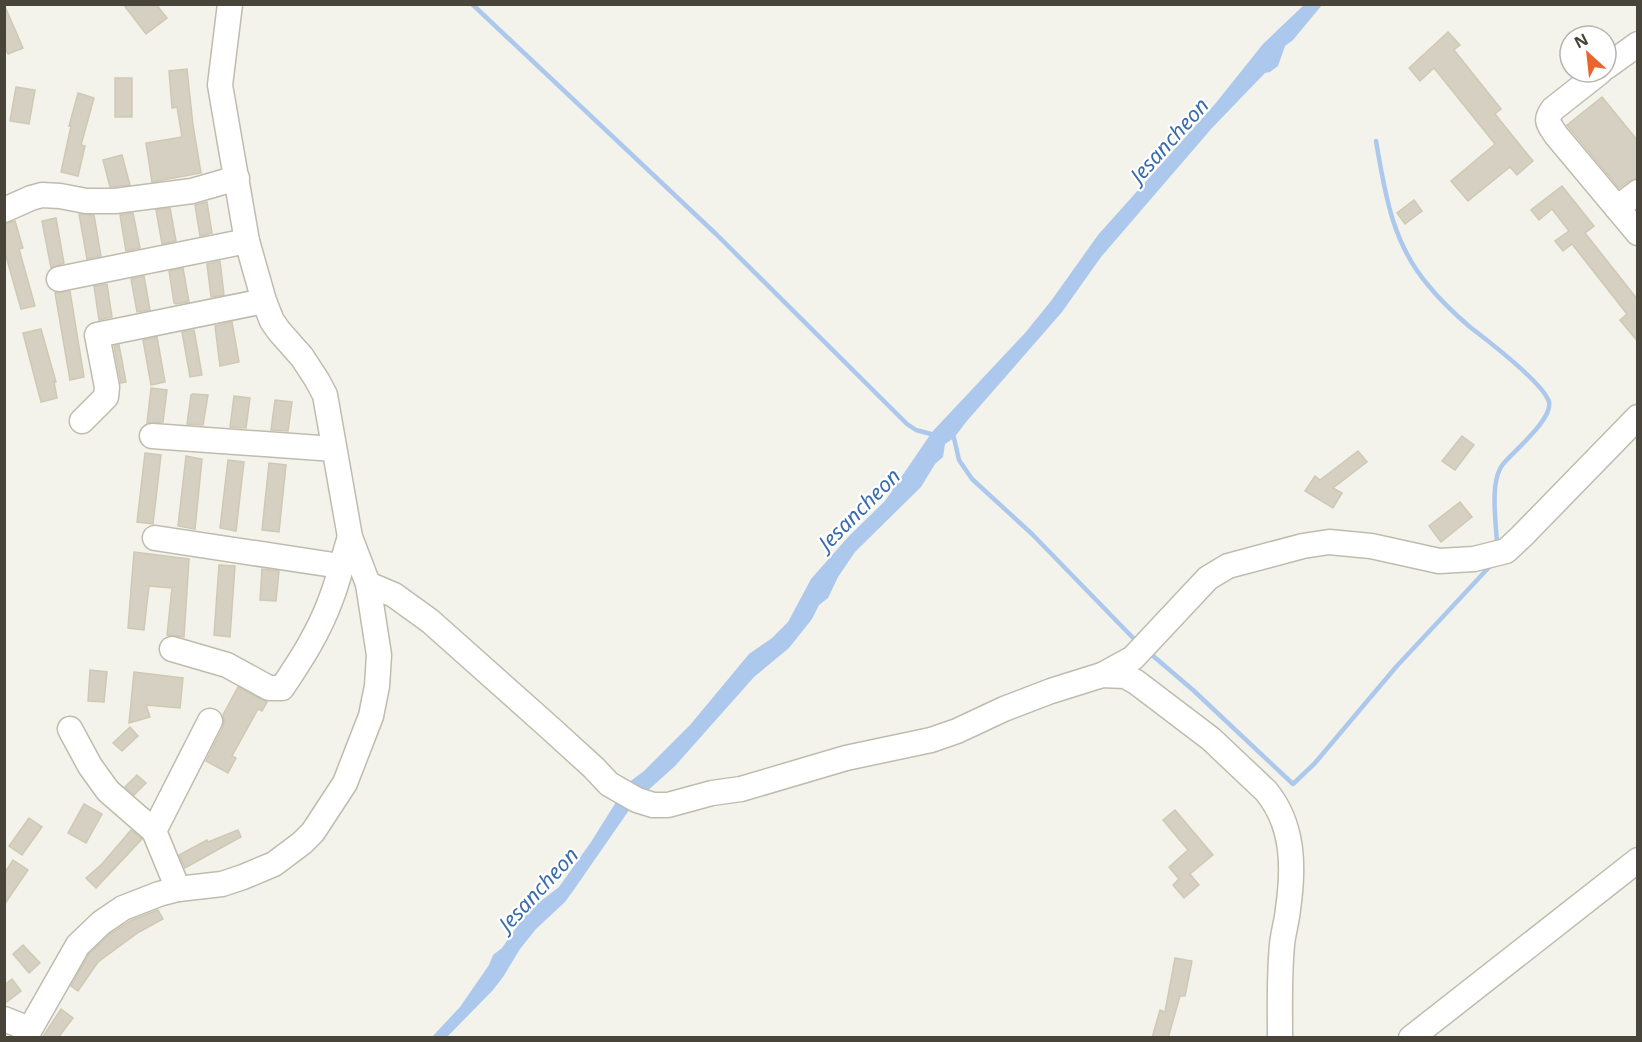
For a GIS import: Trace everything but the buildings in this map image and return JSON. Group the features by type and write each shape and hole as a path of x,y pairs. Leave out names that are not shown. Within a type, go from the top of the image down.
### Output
{"street":[{"path":"4,1019 27,1033 78,945 123,908 159,894 178,889 222,884 262,870 302,843 313,832 345,783 371,716 377,686 378,642 368,584 350,537 325,395 302,357 272,321 247,241 220,85 230,4"},
{"path":"1618,58 1638,44"},
{"path":"1585,84 1553,109 1548,116 1548,122 1556,135 1638,233"},
{"path":"4,210 42,195 60,195 86,201 115,201 192,191 237,178"},
{"path":"1617,208 1638,192"},
{"path":"59,279 247,241"},
{"path":"82,421 106,397 107,387 97,335 264,301"},
{"path":"368,584 394,595 430,621 609,784 638,800 653,805 668,805 712,793 764,783 846,758 931,741 1004,709 1102,675 1133,658 1208,578 1228,566 1303,546 1329,542 1371,546 1439,561 1474,559 1506,551 1638,417"},
{"path":"152,436 334,449"},
{"path":"172,649 227,665 269,688 282,688 306,653 320,627 332,597 350,537"},
{"path":"155,538 340,566"},
{"path":"1102,675 1125,676 1136,682 1211,739 1274,800 1288,836 1292,861 1280,979 1280,1038"},
{"path":"154,831 210,721"},
{"path":"70,729 90,766 108,791 154,831 178,889"},
{"path":"1412,1038 1638,860"}],"water":[{"path":"1304,5 1322,5 1293,40 1285,46 1278,66 1265,73 1212,128 1101,257 1062,312 954,438 945,444 943,457 935,464 921,487 855,552 838,577 828,598 819,605 812,619 789,648 754,677 675,766 634,803 565,902 536,929 493,990 447,1037 431,1038 460,1007 489,965 493,955 502,948 523,918 559,887 628,783 644,771 690,725 749,654 772,638 788,622 811,579 849,536 885,501 932,432 1025,333 1098,235 1215,104 1263,44"}],"waterway":[{"path":"472,4 716,234 907,424 916,430 931,434"},
{"path":"1376,141 1392,217 1398,235 1416,269 1448,307 1526,374 1545,394 1549,402 1549,409 1539,426 1499,470 1494,501 1497,543"},
{"path":"954,438 959,460 972,479 1032,534 1138,643"},
{"path":"1152,655 1193,690 1293,784 1315,763 1396,667 1492,564"}],"water label":[{"name":"Jesancheon","path":"1169,140"},
{"name":"Jesancheon","path":"859,509"},
{"name":"Jesancheon","path":"538,889"}]}
